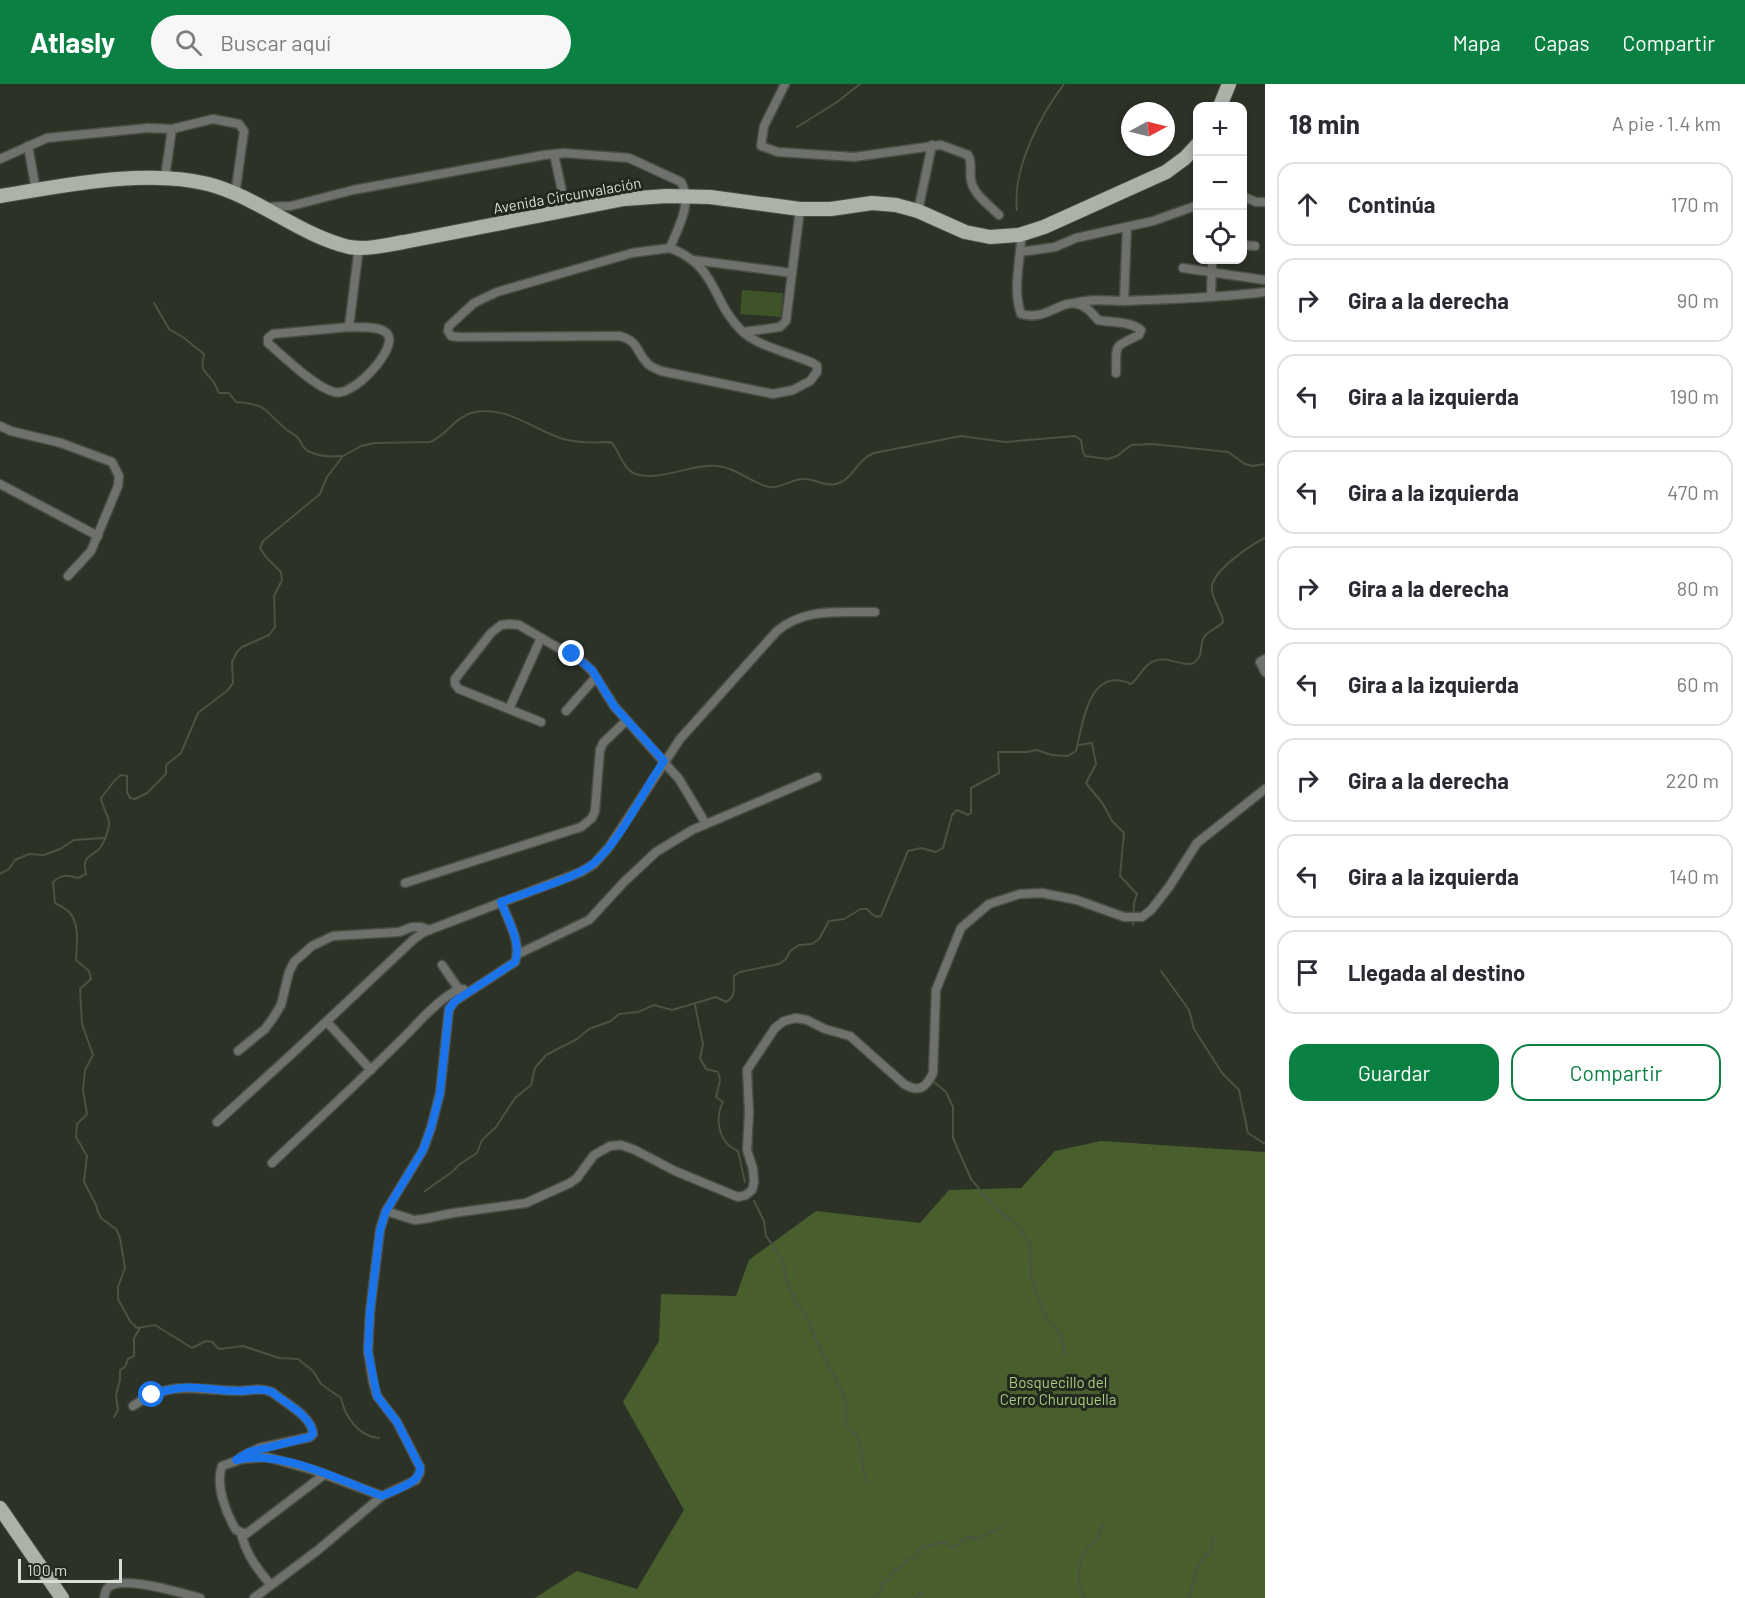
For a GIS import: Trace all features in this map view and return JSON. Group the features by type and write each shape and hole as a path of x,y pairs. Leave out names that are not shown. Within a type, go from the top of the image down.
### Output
{"main road":[{"path":"1222,102 1229,84"},
{"path":"1231,102 1238,84"},
{"name":"Avenida Circunvalación","path":"800,213 872,203 896,204 965,232 990,237 1019,235 1044,227 1166,172 1185,158 1193,149"},
{"name":"Avenida Circunvalación","path":"0,196 125,178 165,177 210,185 327,239 371,255 625,207 710,197 832,217 873,211 895,212 915,218 962,239 989,245 1020,247 1170,179 1193,161"},
{"name":"Avenida Circunvalación","path":"0,204 125,186 164,185 194,189 223,198 324,247 350,255 358,251 624,199 686,201"},
{"path":"0,1508 62,1598"},
{"path":"0,1522 52,1598"}],"street":[{"path":"785,84 764,126 761,146 778,152 854,158 941,145 968,155 972,162 971,180 976,191 999,214"},
{"path":"0,159 47,138 148,128 172,129 213,119 239,124 244,131 235,195"},
{"path":"165,177 172,129"},
{"path":"918,211 932,145"},
{"path":"28,146 36,190"},
{"path":"554,154 566,210"},
{"path":"261,207 291,206 352,190 554,154 629,158 681,182 686,201 670,248"},
{"path":"1247,198 1256,202 1265,202"},
{"path":"1193,206 1153,221 1076,238 1055,247 1020,247 1017,302 1021,314 1038,316 1051,312 1066,303 1084,300 1124,301 1265,292"},
{"path":"743,332 780,327 786,321 800,213"},
{"path":"1124,301 1127,227"},
{"path":"1247,245 1255,246"},
{"path":"670,248 693,260 708,275 734,322 743,332 818,366 817,372 810,381 780,394 773,394 661,371 649,365 635,343 620,336 459,338 452,336 448,331 449,326 474,303 491,294 632,253 670,248"},
{"path":"349,327 358,251"},
{"path":"693,260 792,273"},
{"path":"1211,297 1212,264"},
{"path":"1183,268 1265,280"},
{"path":"1074,303 1091,312 1098,320 1125,323 1141,330 1139,334 1120,343 1117,348 1116,374"},
{"path":"349,327 378,329 387,333 389,345 381,360 355,387 346,392 337,393 324,388 268,343 268,338 273,334 349,327"},
{"path":"0,426 11,431 61,443 112,462 119,476 118,486 92,551 68,576"},
{"path":"0,484 98,536"},
{"path":"217,1122 414,939 429,930 581,872 594,864 609,847 680,739 777,631 788,622 799,616 820,613 875,612"},
{"path":"541,722 459,689 454,684 455,679 491,633 501,626 519,625 584,663 626,721 679,779 706,824"},
{"path":"508,709 541,638"},
{"path":"1265,659 1260,662 1265,672"},
{"path":"566,711 596,677"},
{"path":"405,883 581,827 592,818 595,811 600,750 603,743 626,721"},
{"path":"518,954 589,920 656,852 706,824 817,777"},
{"path":"386,1211 414,1220 526,1203 570,1183 577,1178 594,1155 610,1146 621,1145 686,1176 738,1197 746,1196 752,1190 754,1182 753,1168 747,1150 749,1112 747,1070 775,1029 784,1021 796,1018 807,1020 825,1029 850,1036 904,1084 912,1088 920,1088 928,1083 933,1073 936,990 961,928 989,904 1020,894 1042,893 1077,900 1124,917 1142,917 1151,910 1169,887 1197,843 1265,789"},
{"path":"254,1598 318,1550 382,1496 416,1480 420,1472 420,1467 397,1422 377,1396 368,1351 370,1312 380,1230 386,1211 423,1150 431,1128 440,1093 449,1009 467,992 515,962 518,954 516,942 501,902"},
{"path":"238,1051 265,1029 273,1018 280,1005 288,972 294,962 312,946 333,936 399,932 412,927 429,930"},
{"path":"442,965 458,988 467,992"},
{"path":"273,1163 420,1020 458,988"},
{"path":"327,1022 371,1070"},
{"path":"133,1406 152,1395 182,1386 240,1391 265,1390 272,1392 308,1420 313,1428 313,1434 310,1437 249,1452 222,1466 219,1474 228,1515 236,1530 241,1533 246,1534 325,1474"},
{"path":"236,1460 267,1457 325,1474 382,1496"},
{"path":"241,1533 244,1546 252,1561 270,1585"},
{"path":"104,1598 107,1588 112,1584 126,1583 162,1588 200,1598"}],"green space":[{"path":"742,290 783,293 781,317 740,314"},
{"name":"Bosquecillo del Cerro Churuquella","path":"1101,1141 1265,1152 1265,1598 535,1598 577,1571 637,1589 684,1510 623,1402 659,1341 661,1294 736,1296 749,1260 816,1211 920,1223 949,1190 1021,1188 1055,1151"}],"waterway":[{"path":"797,127 837,102 860,84"},
{"path":"1017,210 1017,194 1023,161 1037,127 1064,84"},
{"path":"154,303 169,329 204,354 203,369 219,393 229,393 236,402 255,405 266,410 297,437 308,451 321,455 342,456"},
{"path":"379,1438 359,1430 346,1412 341,1398 321,1384 313,1371 298,1359 279,1358 243,1346 219,1349 212,1342 206,1341 192,1348 155,1325 137,1328 130,1321 118,1299 118,1287 125,1268 120,1238 116,1229 102,1219 84,1182 87,1156 76,1137 77,1124 87,1114 83,1090 85,1070 93,1055 82,1024 80,989 91,979 89,971 76,960 77,934 74,921 68,911 55,903 53,882 62,876 78,878 86,874 87,858 101,846 106,837 109,822 101,798 115,780 121,775 127,776 127,792 130,798 135,799 147,793 166,774 166,765 181,753 198,713 228,690 233,683 232,662 237,652 242,647 269,635 275,627 274,596 282,580 281,572 260,548 263,541 320,494 327,477 343,456 361,446 374,443 430,442 441,436 465,415 483,411 506,414 566,440 611,442 627,468 636,474 655,476 698,467 718,466 769,487 800,479 836,484 847,478 863,460 874,453 961,436 1005,442 1075,436 1081,440 1085,456 1108,459 1117,456 1131,445 1153,444 1228,452 1245,464 1253,466 1265,464"},
{"path":"425,1191 477,1153 482,1140 496,1127 515,1098 531,1085 535,1068 546,1055 577,1039 589,1029 611,1021 619,1014 638,1012 654,1005 672,1010 716,997 726,1002 733,994 734,976 740,972 779,964 786,959 790,951 799,945 812,944 819,939 829,921 844,919 861,909 867,909 877,917 881,916 908,851 921,848 936,852 943,848 952,815 957,810 968,815 971,813 971,788 999,773 998,752 1036,750 1052,755 1068,756 1076,751 1085,712 1097,689 1117,680 1131,684 1147,665 1154,661 1165,660 1186,664 1195,662 1200,656 1204,637 1223,622 1212,590 1217,575 1232,560 1265,538"},
{"path":"1079,745 1092,743 1096,764 1086,783 1103,804 1112,821 1124,833 1120,876 1137,894 1134,903 1133,925"},
{"path":"0,874 9,869 15,860 29,854 44,855 74,840 105,838"},
{"path":"1161,971 1189,1010 1194,1029 1222,1073 1239,1090 1248,1133 1265,1144"},
{"path":"695,1005 703,1044 700,1058 706,1069 718,1072 720,1080 716,1097 723,1102 719,1116 720,1130 726,1142 738,1151 745,1182"},
{"path":"934,1082 946,1092 953,1107 953,1138 971,1179 991,1203 1020,1228 1030,1243 1031,1277 1045,1315 1060,1333 1066,1356"},
{"path":"754,1201 764,1221 766,1236 783,1260 786,1281 796,1302 807,1317 818,1345 846,1399 846,1428 858,1435 863,1471 867,1482"},
{"path":"114,1417 118,1410 116,1395 120,1370 125,1367 128,1359 134,1356 134,1338 140,1328"},
{"path":"1084,1598 1079,1579 1080,1565 1084,1552 1096,1541 1104,1523"},
{"path":"874,1598 881,1592 883,1582 890,1579 893,1571 903,1566 907,1558 916,1558 920,1548 944,1542 953,1548 969,1537 976,1539 1003,1527"},
{"path":"1189,1598 1198,1567 1211,1551 1214,1535"},
{"path":"915,1598 922,1592"}],"route":[{"path":"152,1395 182,1386 272,1392 308,1420 313,1428 313,1434 310,1437 249,1452 236,1460 267,1457 313,1470 382,1496 416,1480 420,1467 397,1422 377,1396 373,1382 368,1351 370,1312 380,1230 386,1211 423,1150 431,1128 440,1093 449,1009 455,1001 515,962 518,954 516,942 501,902 581,872 594,864 609,847 664,761 614,706 592,670 572,654"}]}
